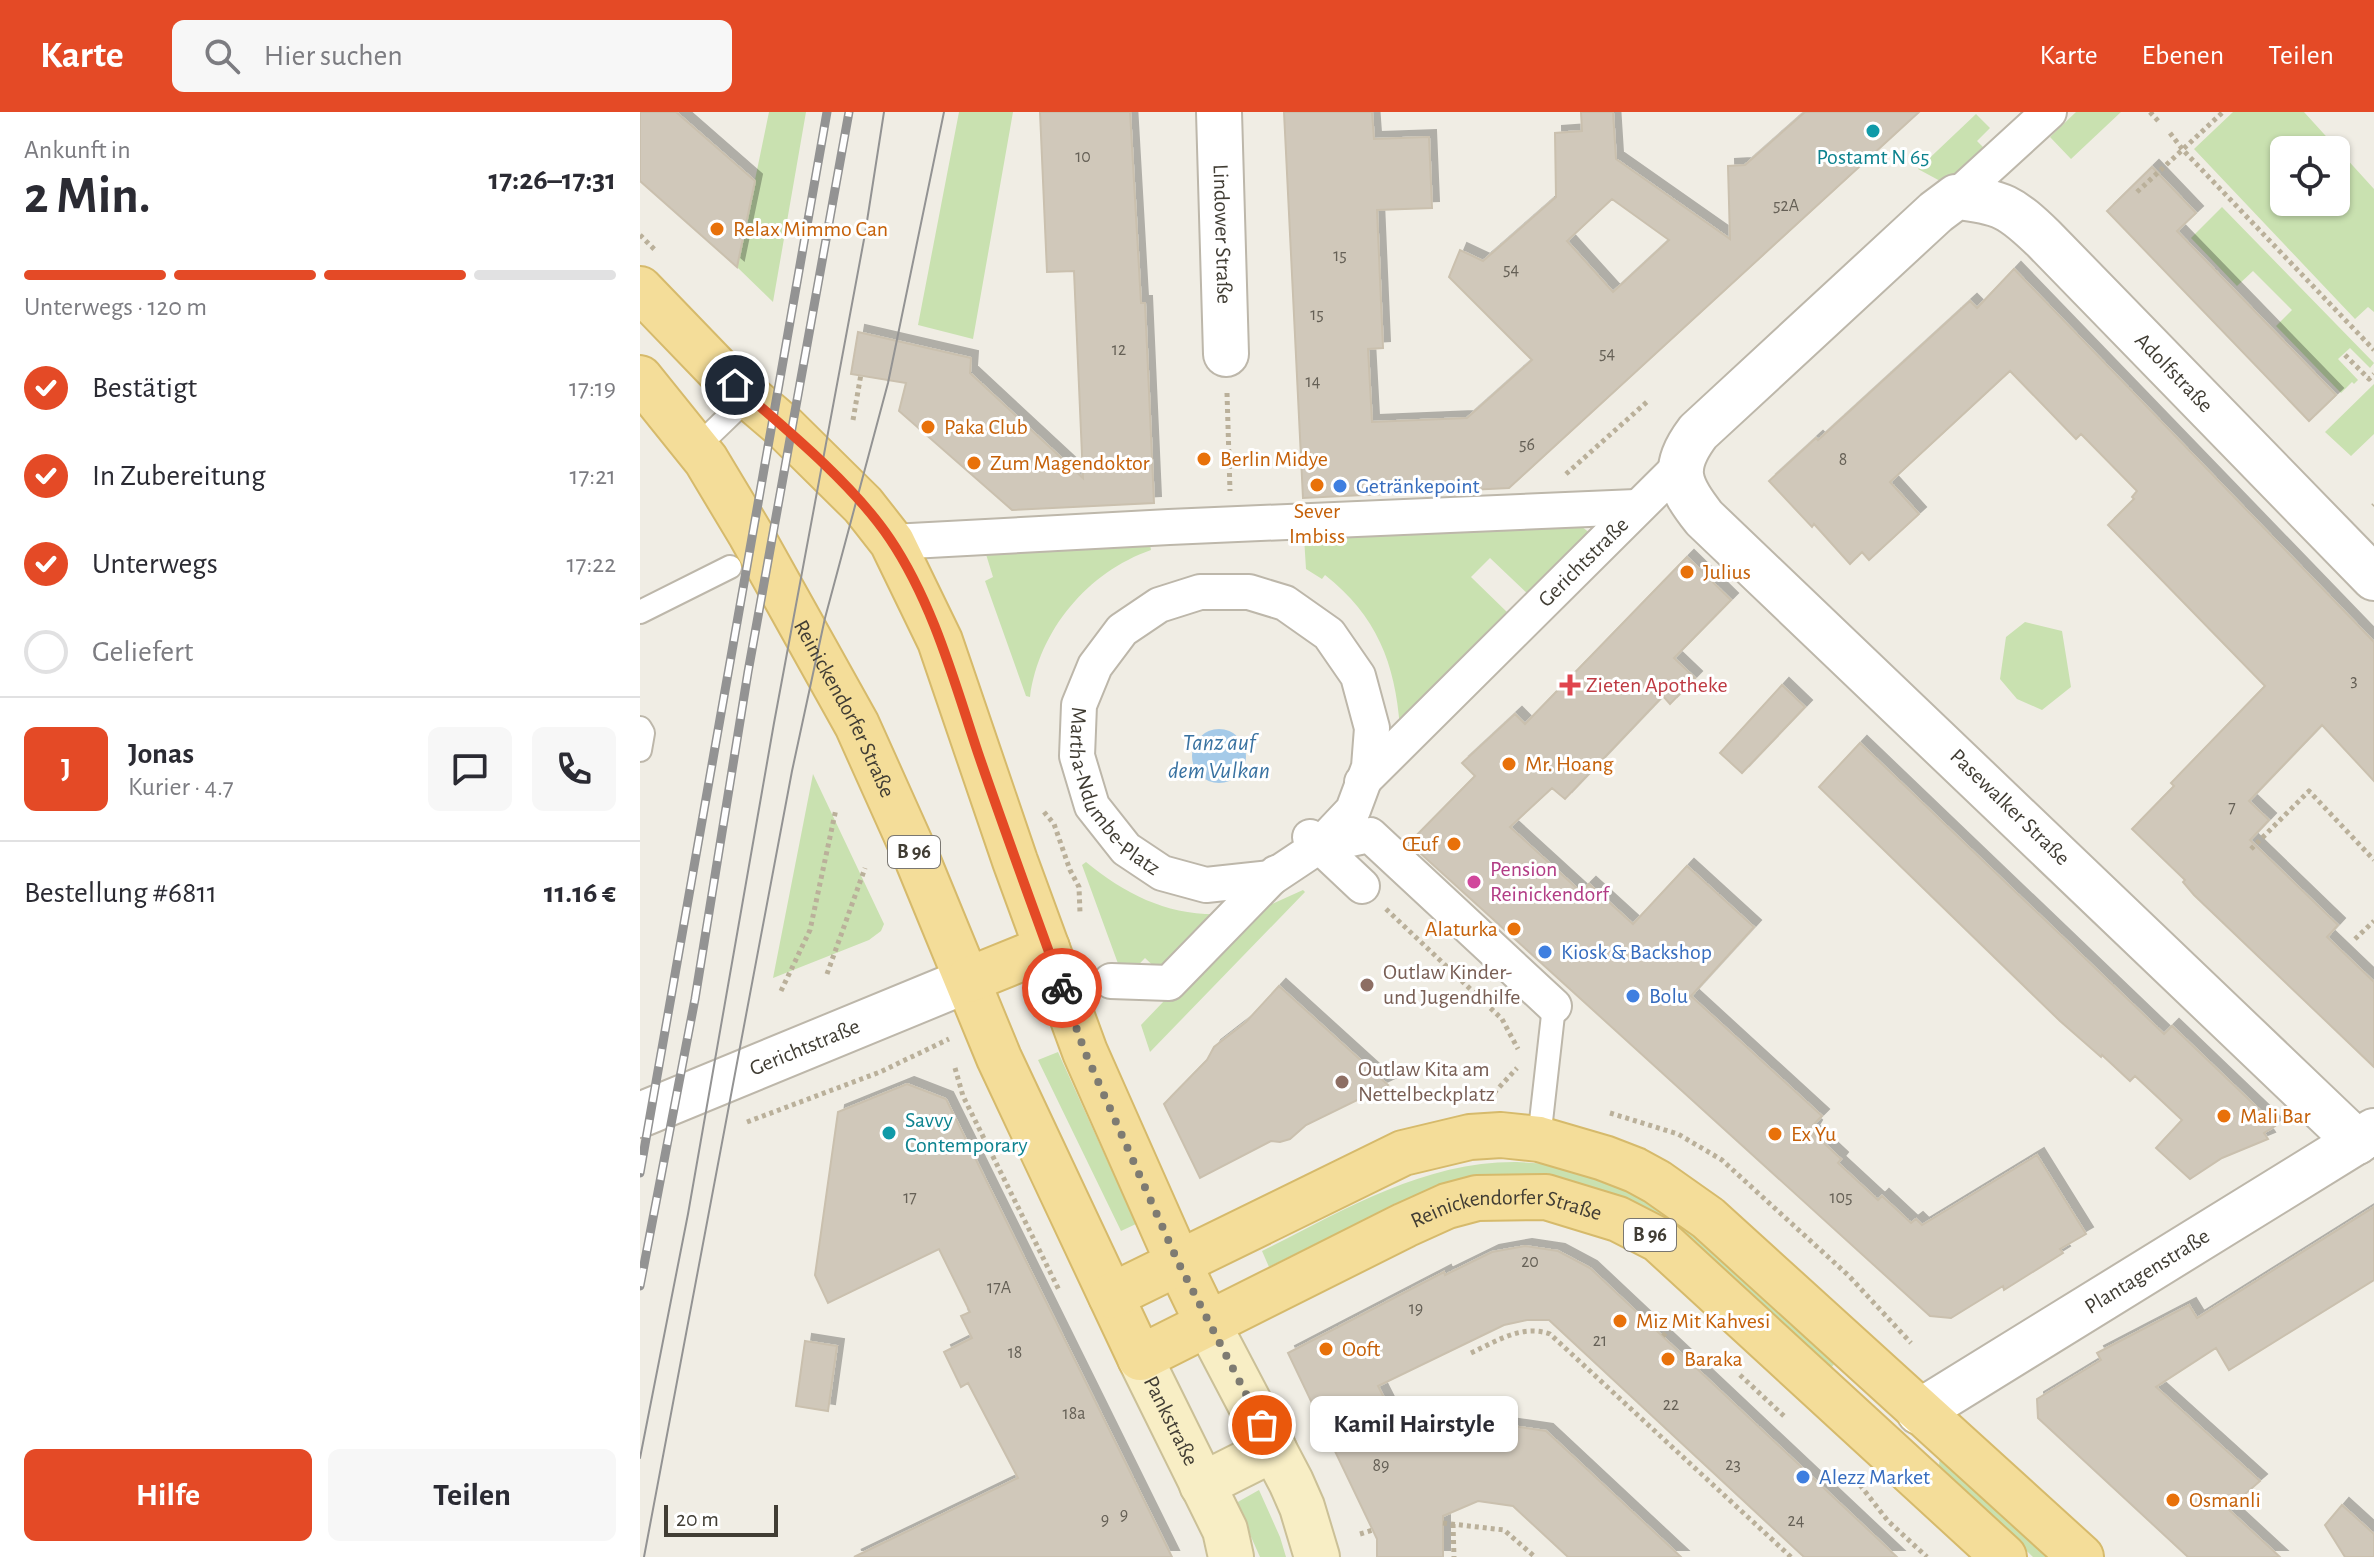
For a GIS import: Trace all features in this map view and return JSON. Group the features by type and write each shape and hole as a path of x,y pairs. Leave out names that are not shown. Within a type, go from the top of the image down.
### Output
{"main road":[{"path":"640,289 721,373 783,426 863,505 892,542 940,641 1063,936 1085,1052 1178,1262 1302,1507 1317,1557"},
{"name":"Reinickendorfer Straße","path":"640,378 696,448 751,535 857,725 918,861 999,1058 1140,1358 1447,1206 1477,1198 1546,1197 1618,1219 1659,1240 2004,1557"},
{"path":"968,980 1063,936"},
{"name":"B 96","path":"1111,1296 1403,1153 1470,1137 1501,1135 1539,1139 1635,1170 1708,1218 2081,1557"},
{"name":"Pankstraße","path":"1140,1358 1225,1530 1231,1557"},
{"path":"1887,1449 1919,1412"},
{"name":"Pankstraße","path":"1202,1485 1274,1449"}],"street":[{"name":"Lindower Straße","path":"1219,112 1227,374"},
{"name":"Gerichtstraße","path":"1364,781 1682,464 1685,452 1698,432 2049,112"},
{"name":"Adolfstraße","path":"1956,197 1990,201 2011,209 2026,221 2374,578"},
{"name":"Pasewalker Straße","path":"1682,464 1684,493 1704,518 2366,1136"},
{"path":"892,542 1636,507"},
{"name":"Martha-Ndumbe-Platz","path":"1200,592 1249,592 1285,603 1329,634 1358,676 1372,728 1369,767 1353,810 1314,842 1271,878 1206,885 1162,873 1126,849 1092,806 1077,756 1079,705 1095,666 1122,630 1159,605 1200,592"},
{"path":"1314,842 1370,835 1554,1006"},
{"path":"1314,842 1362,886"},
{"path":"1111,981 1169,983 1271,878"},
{"name":"Gerichtstraße","path":"641,1109 968,980"},
{"name":"Plantagenstraße","path":"1919,1412 2366,1136"}],"lane":[{"path":"696,448 749,397"},
{"path":"640,612 730,567"},
{"path":"640,728 643,733 640,750"},
{"path":"1539,1139 1554,1006"}],"path":[{"path":"2150,112 2160,123"},
{"path":"2137,192 2223,112"},
{"path":"2170,133 2374,350"},
{"path":"2345,355 2369,379 2374,374"},
{"path":"853,420 861,374"},
{"path":"1227,374 1231,524"},
{"path":"1525,512 1649,400"},
{"path":"2251,849 2309,791 2374,860"},
{"path":"781,991 810,930 836,809"},
{"path":"1059,839 1079,887 1063,936"},
{"path":"827,974 865,868"},
{"path":"1362,886 1502,1019 1518,1048 1520,1064 1491,1095"},
{"path":"2355,939 2374,921"},
{"path":"747,1122 880,1072 903,1060"},
{"path":"1663,1336 1671,1327"},
{"path":"1471,1353 1518,1332 1537,1329 1550,1334 1791,1557"},
{"path":"1732,1368 1794,1424"},
{"path":"1612,1391 1618,1384"},
{"path":"1854,1479 1888,1521 1927,1557"},
{"path":"1443,1523 1504,1530 1535,1557"},
{"path":"1453,1524 1454,1557"},
{"path":"1360,1534 1373,1530"}],"green space":[{"path":"769,112 806,112 773,302 737,267"},
{"path":"959,112 1013,112 973,339 918,325"},
{"path":"2076,112 2121,112 2071,159 2050,137"},
{"path":"2233,112 2304,112 2326,136 2270,136 2270,216 2350,216 2350,163 2374,189 2374,312 2368,307 2355,319 2194,149"},
{"path":"1976,114 1990,128 1977,141 1986,150 1956,177 1942,182 1918,169"},
{"path":"2222,207 2374,363 2370,368 2350,348 2338,359 2358,380 2341,393 2276,326 2292,310 2253,271 2237,286 2191,238"},
{"path":"2374,384 2374,434 2351,456 2325,432"},
{"path":"1581,526 1591,534 1529,595 1490,558 1471,577 1509,614 1400,727 1388,662 1370,624 1358,607 1325,575 1322,579 1306,569 1304,537"},
{"path":"1150,544 1151,550 1107,573 1070,607 1044,649 1030,697 1026,696 985,581 993,577 985,551"},
{"path":"2025,622 2062,631 2071,687 2042,710 2017,699 2000,679 2006,637"},
{"path":"813,774 884,924 881,931 869,940 773,978"},
{"path":"1086,862 1149,901 1184,911 1221,914 1163,975 1145,958 1124,980 1082,865"},
{"path":"1303,890 1305,892 1150,1052 1141,1025 1255,906 1272,904"},
{"path":"1058,1052 1136,1224 1121,1231 1038,1060"},
{"path":"1482,1164 1550,1164 1645,1191 1841,1356 1830,1369 1697,1247 1431,1191 1394,1205 1269,1267 1262,1251 1353,1205 1416,1179"},
{"path":"1940,1455 2058,1557 2033,1557 1939,1466"},
{"path":"1259,1490 1286,1557 1260,1557 1236,1503"}],"water":[{"name":"Tanz auf dem Vulkan","path":"1219,729 1238,737 1246,756 1238,775 1219,783 1200,775 1192,756 1200,737"}],"building":[{"path":"640,112 676,112 755,181 737,267 640,181"},
{"path":"1040,112 1130,112 1141,303 1145,303 1154,503 1012,510 899,411 906,383 851,374 858,332 971,358 970,373 1083,478 1074,271 1047,272"},
{"path":"1284,112 1372,112 1374,139 1429,137 1432,208 1377,210 1383,348 1368,349 1372,422 1467,418 1532,360 1449,277 1460,250 1483,261 1556,197 1555,133 1582,131 1581,112 1613,112 1616,159 1730,239 1728,166 1745,165 1805,112 1919,112 1509,488 1303,498","holes":["1612,199 1669,240 1613,292 1567,241"]},
{"path":"2152,167 2196,213 2177,231 2336,395 2309,421 2107,211"},
{"path":"2014,269 2374,642 2374,781 2322,725 2249,801 2269,820 2250,840 2338,925 2327,937 2374,982 2374,1067 2194,895 2183,882 2185,880 2132,829 2174,786 2171,783 2265,686 2108,525 2134,499 2132,497 2137,491 2081,434 2076,439 2010,371 1890,482 1919,514 1869,560 1862,552 1850,564 1769,481 1970,301 1977,308"},
{"path":"1687,557 1731,600 1674,658 1695,678 1670,704 1663,696 1565,799 1552,788 1510,827 1581,892 1589,884 1633,924 1687,866 1754,927 1691,996 1822,1116 1813,1125 1812,1132 1841,1159 1838,1163 1878,1200 1882,1196 1911,1223 1916,1219 1922,1225 2037,1155 2086,1234 2060,1249 2063,1253 2004,1290 2003,1286 1951,1318 1930,1316 1409,843 1475,776 1462,763 1515,714 1525,724"},
{"path":"1782,685 1805,707 1742,773 1720,753"},
{"path":"1860,743 2164,1034 2172,1026 2266,1116 2275,1126 2264,1133 2268,1139 2222,1158 2190,1179 2156,1148 2182,1120 2135,1076 2130,1081 2060,1021 1819,787"},
{"path":"1279,986 1388,1085 1306,1125 1290,1139 1271,1141 1200,1178 1164,1104 1207,1060 1214,1047 1246,1022"},
{"path":"907,1084 946,1099 1172,1557 854,1557 1018,1478 968,1383 961,1387 944,1352 972,1338 961,1316 970,1312 939,1249 828,1303 815,1275 838,1112"},
{"path":"2374,1207 2374,1280 2229,1370 2216,1348 2156,1387 2260,1481 2228,1509 2280,1557 2188,1557 2038,1418 2037,1399 2101,1360 2097,1353 2189,1305 2197,1318"},
{"path":"1525,1246 1558,1251 1590,1268 1897,1557 1804,1557 1549,1320 1527,1320 1504,1325 1378,1386 1406,1441 1446,1421 1450,1431 1471,1420 1546,1431 1681,1557 1568,1557 1513,1506 1478,1501 1443,1516 1443,1557 1377,1557 1377,1539 1288,1353 1444,1272 1445,1275 1492,1252"},
{"path":"805,1341 837,1346 828,1411 796,1406"},
{"path":"2342,1505 2374,1534 2374,1557 2345,1557 2325,1525"}],"tram line":[{"path":"640,1458 688,1214 774,723 865,234 884,112"},
{"path":"644,1557 792,771 825,618 888,383 944,112"}],"railway":[{"path":"640,1173 827,112"},
{"path":"640,1286 695,999 748,672 849,112"}],"way so far":[{"path":"1062,988 1085,1052 1178,1262 1262,1425"}],"place":[{"name":"Postamt N 65","path":"1873,131"},
{"name":"Relax Mimmo Can","path":"717,229"},
{"name":"Paka Club","path":"928,427"},
{"name":"Berlin Midye","path":"1204,459"},
{"name":"Zum Magendoktor","path":"974,463"},
{"name":"Sever Imbiss","path":"1317,485"},
{"name":"Getränkepoint","path":"1340,486"},
{"name":"Julius","path":"1687,572"},
{"name":"Zieten Apotheke","path":"1570,685"},
{"name":"Mr. Hoang","path":"1509,764"},
{"name":"Œuf","path":"1454,844"},
{"name":"Pension Reinickendorf","path":"1474,882"},
{"name":"Alaturka","path":"1514,929"},
{"name":"Kiosk & Backshop","path":"1545,952"},
{"name":"Outlaw Kinder- und Jugendhilfe","path":"1367,985"},
{"name":"Bolu","path":"1633,996"},
{"name":"Outlaw Kita am Nettelbeckplatz","path":"1342,1082"},
{"name":"Mali Bar","path":"2224,1116"},
{"name":"Savvy Contemporary","path":"889,1133"},
{"name":"Ex Yu","path":"1775,1134"},
{"name":"Miz Mit Kahvesi","path":"1620,1321"},
{"name":"Ooft","path":"1326,1349"},
{"name":"Baraka","path":"1668,1359"},
{"name":"Kamil Hairstyle","path":"1262,1425"},
{"name":"Alezz Market","path":"1803,1477"},
{"name":"Osmanli","path":"2173,1500"}],"route":[{"path":"735,385 783,426 863,505 892,542 940,641 1062,988"}]}
